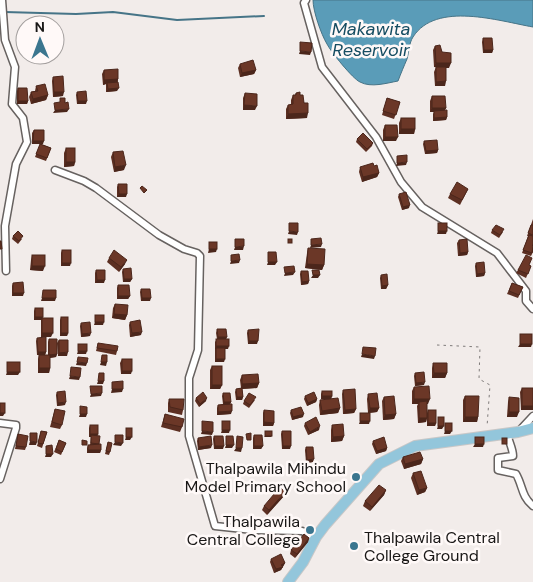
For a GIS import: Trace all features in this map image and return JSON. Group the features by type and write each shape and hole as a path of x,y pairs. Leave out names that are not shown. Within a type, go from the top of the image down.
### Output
{"main road":[{"path":"288,582 303,562 316,537 325,525 379,464 415,446 507,434 533,428"}],"street":[{"path":"2,0 5,40 15,67 12,104 23,118 27,142 16,164 5,226 6,271"},
{"path":"306,0 304,3 322,67 376,137 401,182 422,207 497,253 526,291 526,301 533,309"},
{"path":"55,170 84,181 96,188 159,235 200,256 198,350 189,378 189,436 215,526 253,530 302,531 316,537"},
{"path":"518,432 533,416"},
{"path":"0,423 16,425 0,479"},
{"path":"507,434 509,445 513,450 513,456 498,458 498,470 516,474 521,484 520,490 533,506"}],"path":[{"path":"437,345 480,347 479,379 490,384 487,436"}],"water":[{"name":"Makawita Reservoir","path":"313,0 533,0 533,27 469,16 452,16 437,19 423,26 413,37 398,81 369,85 360,82 352,76 329,48 314,10"}],"building":[{"path":"483,38 492,38 493,50 484,50"},
{"path":"300,42 312,43 311,52 300,51"},
{"path":"440,45 442,52 451,53 451,63 436,63 435,46"},
{"path":"253,60 256,70 242,73 240,64"},
{"path":"436,67 446,67 446,81 436,82"},
{"path":"118,69 118,79 104,80 104,70"},
{"path":"63,76 64,92 54,92 53,77"},
{"path":"118,82 119,88 108,89 107,83"},
{"path":"45,84 48,95 33,99 31,92 38,91 36,86"},
{"path":"18,88 27,88 28,101 18,101"},
{"path":"86,91 87,101 78,101 77,92"},
{"path":"300,92 300,95 303,95 304,103 308,103 308,113 288,114 288,105 293,104 293,95"},
{"path":"245,93 257,94 257,106 244,105"},
{"path":"432,96 445,96 446,108 432,108"},
{"path":"60,98 65,98 65,103 68,102 69,109 55,110 54,103 60,102"},
{"path":"387,98 400,102 396,115 383,111"},
{"path":"447,110 447,117 434,118 434,111"},
{"path":"401,118 415,118 415,129 401,129"},
{"path":"385,125 397,125 398,137 385,137"},
{"path":"34,130 44,130 44,141 33,141"},
{"path":"363,133 373,143 367,149 357,139"},
{"path":"437,140 438,150 426,151 424,141"},
{"path":"40,144 51,148 47,158 36,154"},
{"path":"66,148 75,148 75,162 66,162"},
{"path":"123,151 126,165 115,167 113,152"},
{"path":"407,155 407,162 397,163 397,156"},
{"path":"373,163 374,166 377,165 379,173 363,177 360,167"},
{"path":"457,182 468,189 462,200 450,194"},
{"path":"118,184 127,184 127,194 119,194"},
{"path":"142,186 147,190 144,193 140,188"},
{"path":"406,192 410,205 403,207 399,194"},
{"path":"289,223 298,223 298,232 289,231"},
{"path":"438,223 447,223 447,231 438,231"},
{"path":"496,225 504,229 500,235 492,230"},
{"path":"531,225 533,225 533,235 528,233"},
{"path":"18,231 23,236 19,241 13,236"},
{"path":"529,235 533,236 532,253 523,250"},
{"path":"321,238 322,244 311,245 311,239"},
{"path":"235,239 244,239 244,246 235,247"},
{"path":"288,239 292,239 292,243 288,243"},
{"path":"467,239 468,252 460,253 459,240"},
{"path":"209,242 217,242 217,249 209,249"},
{"path":"308,248 325,249 324,265 307,264"},
{"path":"62,250 71,250 71,263 62,263"},
{"path":"114,250 127,260 121,267 109,258"},
{"path":"268,252 276,252 277,262 268,262"},
{"path":"239,254 240,260 231,261 231,255"},
{"path":"32,255 45,255 45,266 32,266"},
{"path":"526,255 532,258 528,274 518,270"},
{"path":"484,262 485,273 477,274 476,263"},
{"path":"294,266 295,272 285,273 284,267"},
{"path":"131,268 132,279 124,279 123,269"},
{"path":"96,270 105,270 105,280 97,280"},
{"path":"312,270 319,270 320,275 313,275"},
{"path":"301,271 308,271 309,281 302,282"},
{"path":"387,274 388,285 382,286 381,275"},
{"path":"23,282 24,293 13,293 13,283"},
{"path":"512,283 523,287 519,295 509,291"},
{"path":"118,285 129,285 130,296 118,296"},
{"path":"141,289 150,289 151,298 142,298"},
{"path":"43,290 56,290 56,298 42,298"},
{"path":"115,304 128,305 127,315 114,314"},
{"path":"35,308 43,308 43,317 35,317"},
{"path":"95,315 104,315 104,322 95,322"},
{"path":"61,317 68,317 68,333 61,333"},
{"path":"42,318 53,318 53,333 42,333"},
{"path":"140,320 142,332 132,333 130,322"},
{"path":"90,322 91,333 82,334 81,323"},
{"path":"217,329 226,329 227,337 218,337"},
{"path":"259,329 258,341 249,341 248,330"},
{"path":"520,334 532,334 532,344 520,344"},
{"path":"46,337 46,352 38,352 37,338"},
{"path":"49,339 57,339 57,354 49,355"},
{"path":"216,339 229,339 229,346 216,346"},
{"path":"59,340 68,340 68,352 59,353"},
{"path":"98,343 118,346 117,351 97,348"},
{"path":"78,344 87,344 87,351 78,351"},
{"path":"363,347 376,348 375,356 362,354"},
{"path":"216,348 225,348 225,359 216,359"},
{"path":"39,355 50,355 50,368 39,368"},
{"path":"102,355 107,355 107,362 101,362"},
{"path":"78,357 88,358 87,363 77,362"},
{"path":"122,359 132,359 132,371 122,371"},
{"path":"7,362 20,362 20,372 7,372"},
{"path":"433,363 447,363 447,373 434,373"},
{"path":"212,366 222,366 222,385 212,385"},
{"path":"71,367 81,368 80,377 70,376"},
{"path":"424,372 425,382 416,383 415,373"},
{"path":"99,373 104,373 104,381 98,381"},
{"path":"258,374 259,383 242,384 242,375"},
{"path":"123,381 123,389 112,389 112,382"},
{"path":"90,386 102,386 102,393 91,394"},
{"path":"429,386 430,399 414,399 414,387"},
{"path":"242,388 243,397 237,397 236,389"},
{"path":"522,388 533,388 533,406 522,406"},
{"path":"355,389 356,409 345,410 343,390"},
{"path":"65,391 66,402 58,403 57,392"},
{"path":"322,391 332,391 332,396 322,396"},
{"path":"203,392 207,398 200,404 196,398"},
{"path":"314,392 317,399 308,403 305,396"},
{"path":"223,393 230,393 231,402 224,402"},
{"path":"249,393 256,397 250,405 244,401"},
{"path":"377,393 379,408 370,408 368,394"},
{"path":"394,396 396,414 385,415 384,397"},
{"path":"465,396 479,396 478,417 465,417"},
{"path":"509,397 519,398 519,412 509,412"},
{"path":"338,398 340,408 322,411 320,400"},
{"path":"169,399 184,399 183,410 170,407"},
{"path":"427,401 427,418 419,418 419,402"},
{"path":"0,403 5,403 5,413 0,413"},
{"path":"232,404 232,411 218,412 218,405"},
{"path":"80,406 87,407 87,414 80,414"},
{"path":"301,407 304,414 293,417 291,410"},
{"path":"55,409 65,411 62,425 52,422"},
{"path":"264,410 274,411 274,423 264,422"},
{"path":"428,410 436,410 436,423 428,423"},
{"path":"360,413 370,413 370,421 360,421"},
{"path":"165,414 184,419 182,427 163,423"},
{"path":"316,417 320,426 310,432 305,423"},
{"path":"438,417 444,417 444,426 438,426"},
{"path":"202,421 213,422 213,432 202,431"},
{"path":"222,421 230,421 230,430 222,430"},
{"path":"445,423 452,423 452,431 445,431"},
{"path":"343,424 344,436 333,437 332,425"},
{"path":"90,425 98,425 98,434 90,434"},
{"path":"126,428 132,428 132,437 126,437"},
{"path":"41,431 47,432 43,444 38,443"},
{"path":"265,431 272,431 272,436 265,436"},
{"path":"282,431 291,431 291,446 283,446"},
{"path":"30,433 37,433 37,442 30,441"},
{"path":"251,433 251,440 247,440 246,434"},
{"path":"18,434 28,436 26,447 16,446"},
{"path":"91,435 100,436 99,444 91,443"},
{"path":"115,435 123,435 123,443 115,442"},
{"path":"254,435 262,435 263,446 254,446"},
{"path":"211,436 212,445 199,447 198,438"},
{"path":"214,436 223,436 224,446 215,446"},
{"path":"226,436 233,436 234,445 226,445"},
{"path":"237,436 243,437 242,448 236,448"},
{"path":"384,437 387,448 377,451 373,441"},
{"path":"475,437 484,437 484,444 475,444"},
{"path":"502,438 507,438 507,444 502,444"},
{"path":"59,440 66,443 62,452 56,449"},
{"path":"82,440 87,441 87,445 82,445"},
{"path":"108,442 112,443 110,452 106,451"},
{"path":"101,444 101,450 88,450 88,445"},
{"path":"52,445 53,454 46,454 46,446"},
{"path":"306,447 313,447 314,459 307,460"},
{"path":"420,452 423,459 405,464 403,457"},
{"path":"421,471 427,488 419,490 413,473"},
{"path":"379,485 386,490 372,507 365,501"},
{"path":"280,487 285,492 269,510 264,506"},
{"path":"304,534 309,538 297,554 291,550"},
{"path":"281,554 285,563 281,565 283,567 276,569 271,559"}],"waterway":[{"path":"5,12 76,14 113,12 177,20 264,16"}],"place":[{"name":"Thalpawila Mihindu Model Primary School","path":"356,477"},
{"name":"Thalpawila Central College","path":"310,530"},
{"name":"Thalpawila Central College Ground","path":"354,546"}]}
